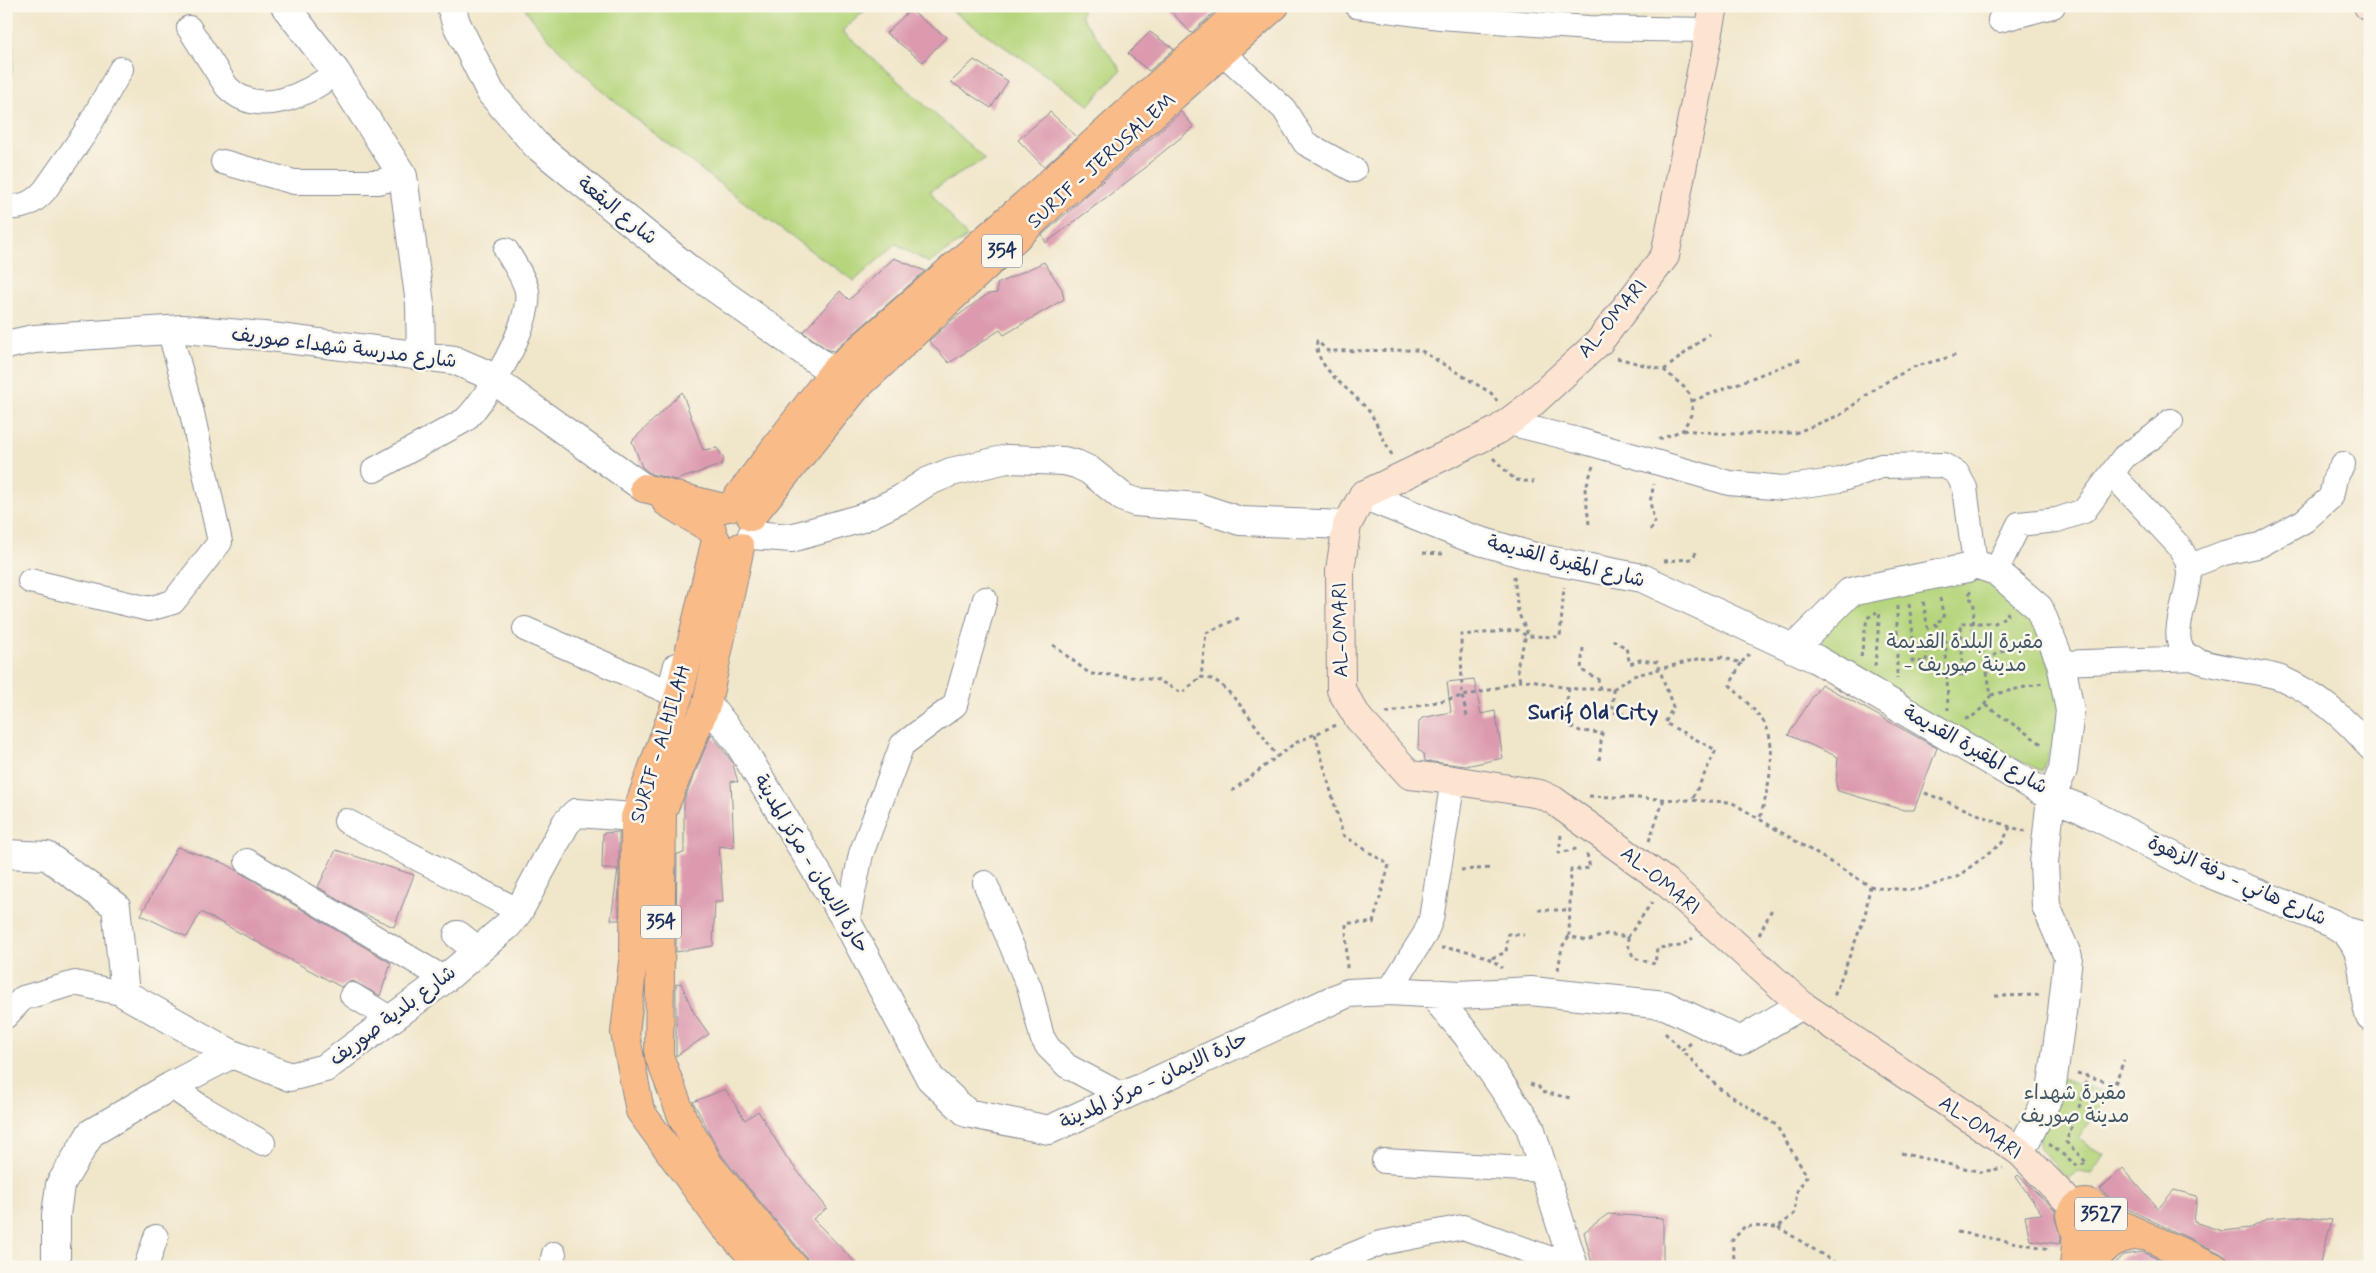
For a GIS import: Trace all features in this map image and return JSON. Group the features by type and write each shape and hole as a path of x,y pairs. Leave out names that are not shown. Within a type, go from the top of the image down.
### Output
{"main road":[{"name":"SURIF - JERUSALEM","path":"732,526 856,388 1050,206 1275,6"},
{"name":"SURIF - JERUSALEM","path":"732,526 833,372 1038,192 1236,9"},
{"name":"AL-OMARI","path":"1712,18 1665,256 1599,342 1505,415 1363,495 1347,525 1340,570 1341,690 1359,719 1410,775 1540,794 1553,800 1666,882 1811,1011 2025,1143 2072,1208"},
{"path":"644,488 732,526"},
{"name":"SURIF - ALHILAH","path":"732,526 688,657 679,695 635,817 634,953 625,1033 640,1111 723,1225 762,1267"},
{"name":"SURIF - ALHILAH","path":"732,526 707,703 662,812 659,1056 683,1119 709,1165 794,1267"},
{"path":"688,657 687,680 707,703"},
{"name":"3527","path":"2072,1208 2076,1230 2089,1233 2097,1229 2102,1216 2214,1267"},
{"name":"3527","path":"2065,1258 2076,1232 2072,1208"},
{"name":"3527","path":"2093,1267 2100,1255 2116,1240 2131,1235 2146,1236"}],"street":[{"path":"285,6 336,72 403,176 420,304 421,357"},
{"name":"شارع البقعة","path":"450,6 456,23 491,94 536,145 691,271 856,388"},
{"path":"1357,6 1440,17 1588,28 1712,18"},
{"path":"2000,20 2053,6"},
{"path":"189,28 227,87 233,94 246,100 266,103 279,102 319,86 336,72"},
{"path":"1223,53 1284,109 1305,143 1354,170"},
{"path":"6,207 26,205 45,190 85,133 121,69"},
{"path":"223,162 294,182 378,182 403,176"},
{"path":"374,470 465,420 476,409 494,381 521,328 526,310 526,288 506,250"},
{"path":"30,581 149,609 173,602 220,542 192,413 169,329"},
{"name":"شارع مدرسة شهداء صوريف","path":"6,345 34,339 169,329 263,336 454,360 470,365 494,381 644,488"},
{"path":"1505,415 1578,440 1729,483 1783,488 1840,480 1881,466 1943,465 1957,473 1966,488 1980,573"},
{"path":"1980,573 2018,524 2057,520 2084,511 2124,457 2154,436 2171,421"},
{"path":"732,526 792,538 862,518 901,499 927,482 951,472 1007,459 1064,461 1076,464 1089,470 1124,498 1135,502 1198,507 1240,521 1347,525"},
{"path":"2188,568 2224,553 2260,545 2304,521 2331,497 2336,478 2343,464"},
{"path":"2112,474 2179,545 2188,568 2188,592 2178,634 2182,650 2194,658 2233,668 2264,673 2295,685 2330,708 2370,748"},
{"name":"شارع المقبرة القديمة","path":"1363,495 1470,538 1538,558 1642,578 1816,659 2051,797 2063,770 2070,712 2053,673 2039,608 1980,573"},
{"path":"1793,649 1850,592 1967,568 1980,573"},
{"path":"847,922 861,854 902,745 955,705 985,599"},
{"path":"525,629 668,692 679,656 688,657"},
{"path":"2053,673 2194,658"},
{"name":"حارة الايمان - مركز المدينة","path":"707,703 738,742 847,922 930,1078 967,1113 1049,1130 1348,993 1389,991 1460,995 1531,991 1665,1005 1740,1041 1811,1011"},
{"path":"1389,991 1424,934 1431,919 1453,780"},
{"path":"2025,1143 2051,1092 2068,957 2046,906 2044,862 2051,797"},
{"name":"شارع هاني - دفة الزهوة","path":"2051,797 2082,809 2198,869 2358,934"},
{"name":"شارع بلدية صوريف","path":"125,994 232,1054 290,1077 325,1068 445,979 467,942 508,925 519,911 566,823 576,813 635,817"},
{"path":"346,820 519,911"},
{"path":"6,854 48,856 116,906 125,994 75,983 15,999 6,1016"},
{"path":"247,861 445,979"},
{"path":"985,883 1030,989 1042,1037 1048,1047 1067,1066 1122,1095"},
{"path":"2358,934 2354,941 2363,961 2370,1017"},
{"path":"1431,993 1467,1035 1530,1127 1574,1267"},
{"path":"352,995 391,1019"},
{"path":"56,1267 56,1215 60,1185 91,1133 171,1086 232,1054"},
{"path":"171,1086 202,1107 263,1143"},
{"path":"1384,1161 1543,1170"},
{"path":"1323,1267 1381,1242 1463,1227 1574,1267"},
{"path":"146,1267 156,1237"}],"path":[{"path":"1664,370 1709,334"},
{"path":"1398,460 1392,455 1365,407 1320,362 1316,348 1317,341 1328,351 1420,350 1491,393 1505,415"},
{"path":"1599,342 1619,359 1664,370 1685,388 1692,401 1691,415 1684,430"},
{"path":"1652,442 1684,430 1728,434 1796,433 1840,415 1879,386 1913,366 1957,355"},
{"path":"1692,401 1802,359"},
{"path":"1491,456 1516,480 1534,482"},
{"path":"1589,524 1585,490 1590,471 1596,462"},
{"path":"1650,530 1655,524 1650,502 1656,476"},
{"path":"1516,567 1513,581 1518,612 1527,636 1517,667 1520,681"},
{"path":"1962,719 1972,718 1985,705 1991,695 1983,649 1972,637 1974,601 1968,598 1980,573"},
{"path":"1467,716 1462,696 1460,635 1517,630 1527,636 1560,637 1564,579"},
{"path":"1939,594 1944,619 1935,622 1938,631 1945,631 1946,694 1950,716"},
{"path":"1890,676 1897,680 1897,603 1909,603 1913,634 1912,661 1926,662 1928,630 1922,597 1931,595"},
{"path":"1868,665 1875,669 1881,603"},
{"path":"1947,675 1963,675 1961,623 1994,623 2008,615 2005,607"},
{"path":"1860,661 1867,618 1880,609"},
{"path":"1053,645 1090,674 1158,680 1182,693 1201,677 1206,633 1239,618"},
{"path":"1986,659 2036,634"},
{"path":"1613,640 1626,648 1630,664 1640,660 1656,662 1673,707 1666,722 1716,750 1692,800"},
{"path":"1583,648 1581,670 1598,679 1600,689"},
{"path":"1752,652 1741,663 1730,685 1766,726 1770,748 1767,795 1760,818"},
{"path":"1232,792 1295,743 1340,723 1520,681 1532,680 1569,688 1613,689 1633,676 1698,659 1721,657 1741,663"},
{"path":"1991,695 2053,673"},
{"path":"1201,677 1214,680 1226,690 1260,730 1277,757"},
{"path":"1569,688 1566,706 1568,725 1580,731 1602,733 1599,762"},
{"path":"1613,689 1613,712 1624,714"},
{"path":"1985,705 2047,748"},
{"path":"1315,734 1343,835 1389,865 1373,923 1346,923 1348,976"},
{"path":"1925,793 2010,827 2029,832"},
{"path":"1628,937 1607,934 1588,941 1569,936 1571,870 1590,868 1586,847 1559,853 1563,821 1553,800 1571,795 1731,802 1870,886 1878,888 1917,890 1957,877 2002,843 2010,827"},
{"path":"1648,844 1664,799"},
{"path":"1455,871 1493,868"},
{"path":"1811,1011 1828,1011 1862,924 1870,886"},
{"path":"1655,897 1628,937 1628,946 1634,958 1654,964 1657,948 1681,946 1695,936"},
{"path":"1755,942 1772,909"},
{"path":"1538,910 1569,910"},
{"path":"1492,958 1506,952 1508,934 1524,935"},
{"path":"1995,996 2045,995"},
{"path":"1693,1042 1682,1050 1720,1089 1776,1125 1807,1176 1797,1191 1794,1214 1778,1227"},
{"path":"2054,1066 2115,1084 2124,1060"},
{"path":"2025,1143 2054,1148 2078,1166 2086,1163 2066,1142 2082,1099 2088,1076"},
{"path":"1525,1082 1539,1087 1541,1092 1571,1098"},
{"path":"1734,1267 1732,1241 1745,1226 1778,1227 1842,1267"},
{"path":"1958,1232 2065,1258"}],"green space":[{"path":"523,6 870,6 842,31 985,159 930,191 967,237 929,263 896,244 854,281 742,201 615,102 556,47"},
{"path":"945,6 1083,6 1081,16 1121,70 1089,105"},
{"path":"6,12 14,44 13,65 6,97"},
{"name":"مقبرة البلدة القديمة - مدينة صوريف","path":"1985,573 2034,612 2064,715 2042,771 1794,657 1853,598"},
{"name":"مقبرة شهداء مدينة صوريف","path":"2059,1077 2109,1094 2078,1139 2104,1154 2091,1174 2078,1172 2067,1178 2039,1148 2040,1130"}],"building":[{"path":"1166,6 1221,6 1191,33"},
{"path":"910,10 946,37 923,62 886,33"},
{"path":"1150,32 1174,49 1149,71 1128,54"},
{"path":"974,60 1008,81 991,108 951,82"},
{"path":"1050,112 1077,137 1044,167 1018,140"},
{"path":"1181,112 1194,127 1149,165 1046,243 1042,235"},
{"path":"894,258 925,271 834,351 828,350 803,332 840,291 849,300"},
{"path":"1044,262 1062,289 1064,299 1004,335 1000,330 949,363 929,341 952,320 975,303 988,294 997,293 997,284"},
{"path":"682,392 703,450 717,448 724,459 721,465 676,480 651,474 642,467 632,441"},
{"path":"1474,679 1481,714 1495,711 1503,758 1466,766 1425,761 1424,754 1418,749 1419,722 1422,718 1451,712 1447,682"},
{"path":"1821,684 1937,748 1914,810 1904,810 1838,791 1836,784 1838,757 1788,735"},
{"path":"711,734 732,762 738,782 731,781 734,848 719,846 723,902 715,902 713,946 676,952 677,854 684,853 684,800"},
{"path":"619,832 619,920 611,920 618,869 602,869 603,833"},
{"path":"177,847 226,864 391,963 380,996 353,981 341,987 201,912 187,937 141,915"},
{"path":"336,850 414,875 394,927 357,911 318,887"},
{"path":"681,983 694,1013 709,1034 676,1056 676,984"},
{"path":"725,1089 745,1120 758,1111 787,1158 827,1208 813,1219 860,1267 809,1267 806,1257 722,1156 693,1102"},
{"path":"2123,1168 2158,1209 2174,1190 2197,1196 2194,1222 2222,1231 2251,1228 2269,1218 2294,1216 2332,1220 2319,1267 2229,1267 2227,1258 2220,1253 2117,1204 2100,1189"},
{"path":"2018,1175 2055,1210 2055,1219 2061,1237 2060,1244 2030,1240 2025,1216 2042,1214 2016,1177"},
{"path":"1608,1214 1663,1218 1663,1267 1593,1267 1584,1232"},
{"path":"2142,1252 2176,1267 2111,1267 2124,1255"}],"district":[{"name":"Surif Old City","path":"1593,713"}]}
